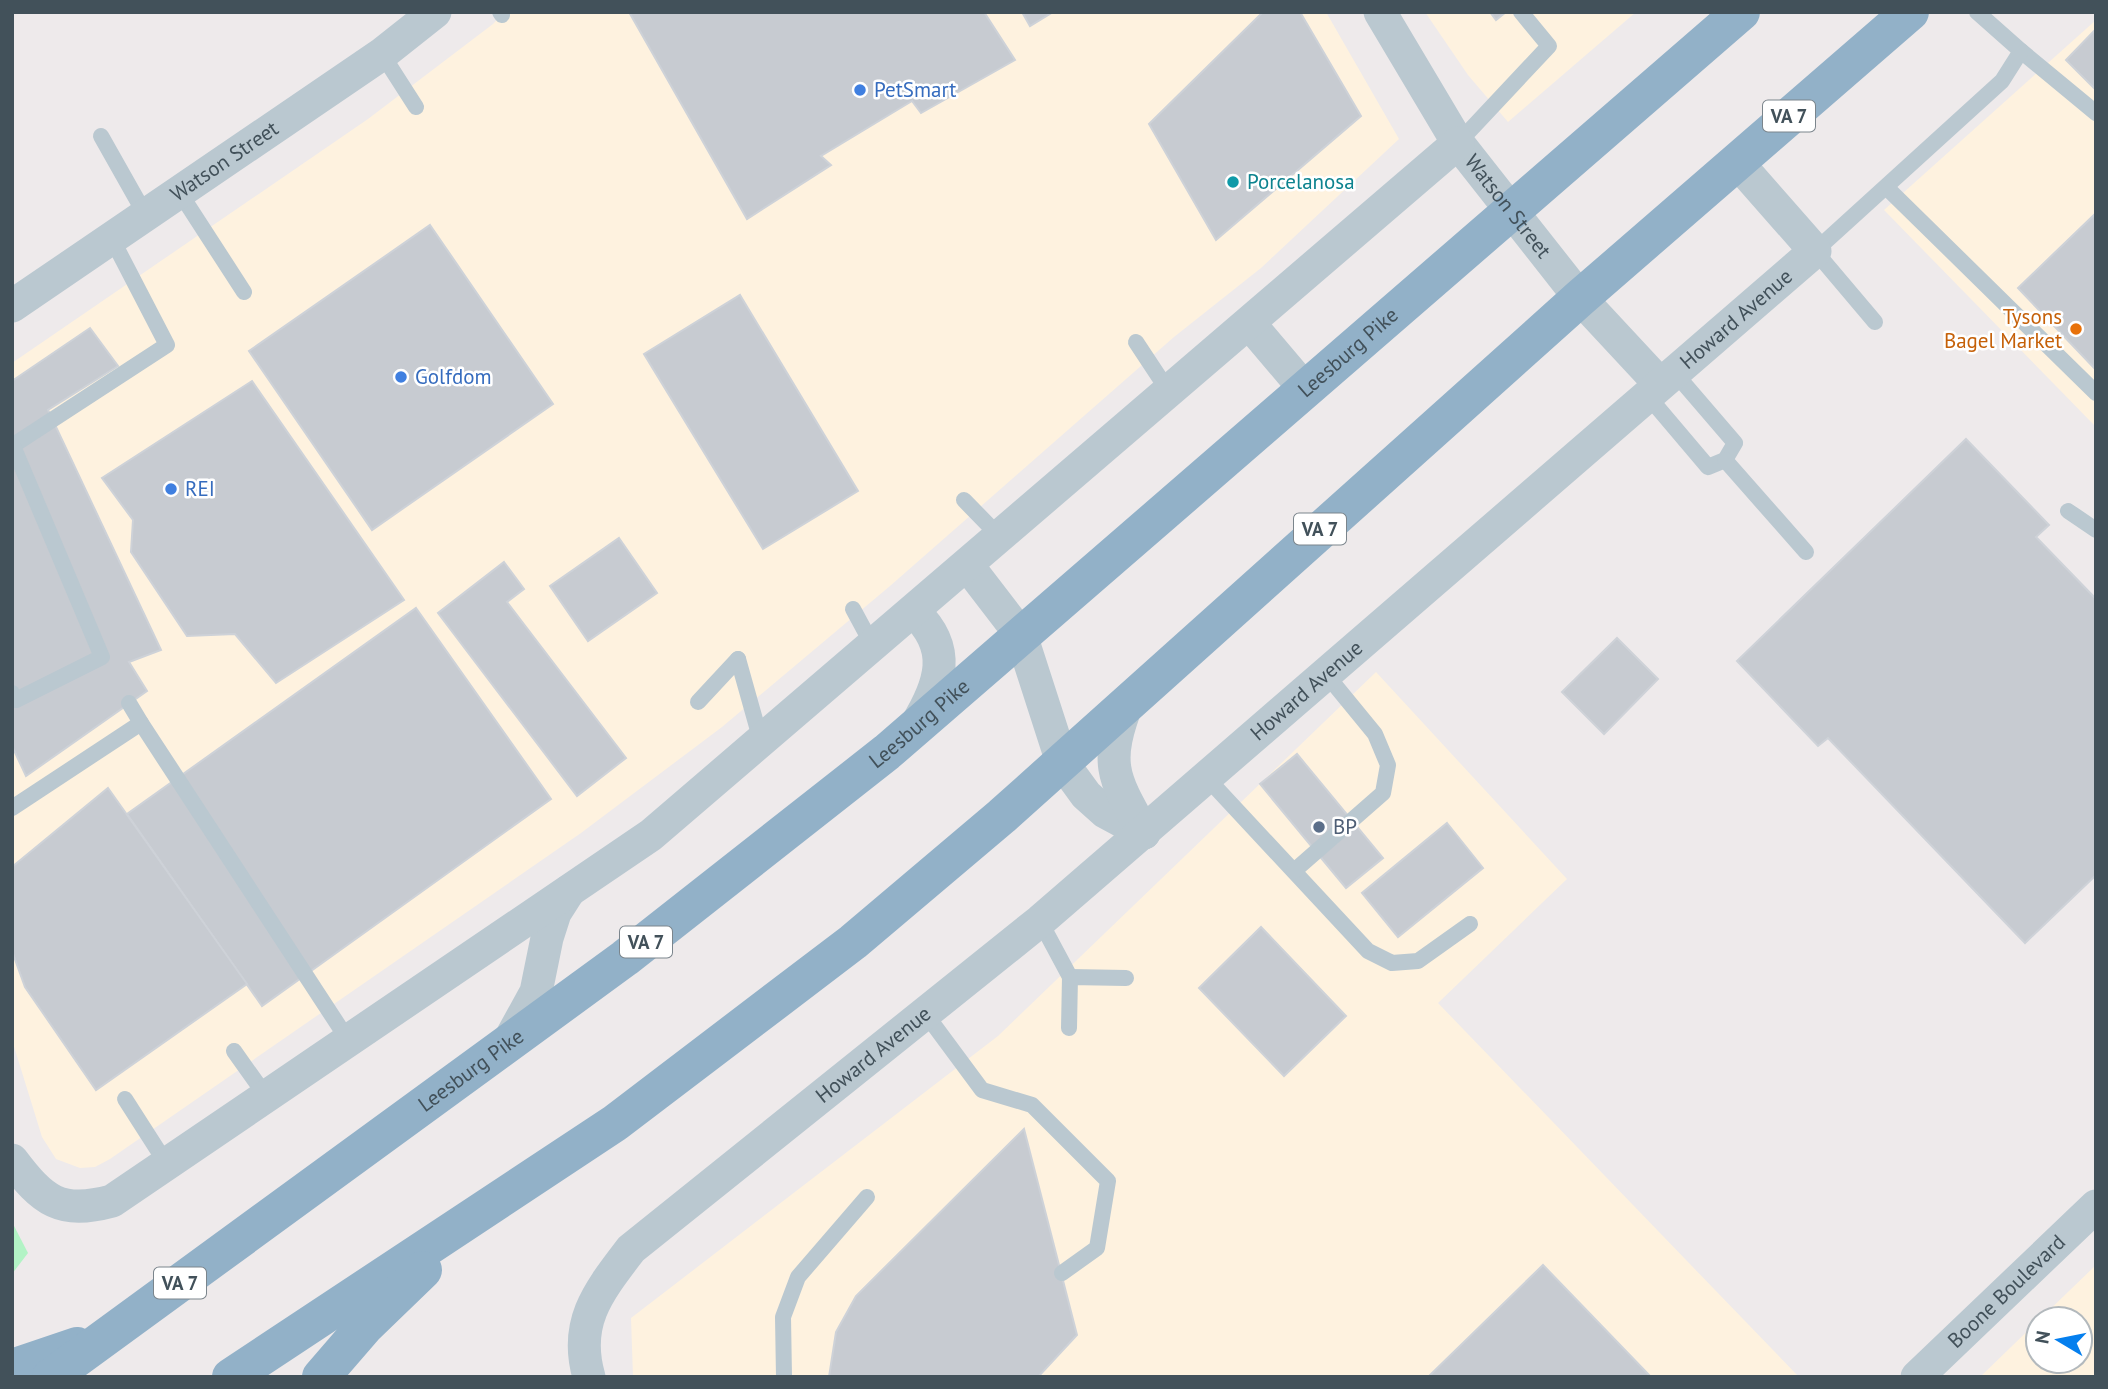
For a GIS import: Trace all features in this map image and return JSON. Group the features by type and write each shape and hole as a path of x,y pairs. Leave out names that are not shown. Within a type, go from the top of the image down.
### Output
{"highway":[{"name":"Leesburg Pike","path":"51,1377 636,950 914,730 1304,388 1741,12"},
{"name":"VA 7","path":"231,1377 615,1123 853,942 1062,762 1580,298 1910,12"},
{"path":"321,1377 365,1326 484,1212"},
{"path":"12,1368 105,1337"}],"street":[{"name":"Watson Street","path":"12,306 178,190 382,54 435,12"},
{"name":"Watson Street","path":"1380,12 1458,143 1513,209 1580,298 1660,384"},
{"path":"12,1160 33,1188 59,1204 84,1209 112,1202 651,835 968,566 1458,143"},
{"path":"1736,161 1815,251"},
{"name":"Howard Avenue","path":"589,1377 585,1364 584,1320 604,1284 631,1250 1040,921 1815,251"},
{"path":"1249,323 1304,388"},
{"path":"968,566 1021,635 1062,762 1086,795 1105,812 1144,832"},
{"path":"914,612 932,631 940,657 935,687 914,730"},
{"path":"1128,701 1116,733 1113,761 1122,794 1144,832"},
{"path":"508,1042 536,992 555,913 570,889"},
{"name":"Boone Boulevard","path":"1917,1377 2096,1206"}],"lane":[{"path":"1458,143 1549,46 1521,12"},
{"path":"1977,12 2096,113"},
{"name":"Howard Avenue","path":"1815,251 2002,81 2021,51"},
{"path":"382,54 416,107"},
{"path":"101,136 145,214"},
{"path":"1886,187 2096,393"},
{"path":"178,190 244,292"},
{"path":"12,693 16,700 102,657 12,446 167,345 111,237"},
{"path":"1815,251 1875,322"},
{"path":"1136,342 1169,392"},
{"path":"1660,384 1735,443 1725,460 1708,467 1660,384"},
{"path":"1725,460 1807,552"},
{"path":"964,500 1000,537"},
{"path":"2067,511 2096,530"},
{"path":"853,609 873,646"},
{"path":"698,702 738,659 761,741"},
{"path":"1294,871 1383,793 1388,765 1375,734 1325,673"},
{"path":"129,703 348,1040"},
{"path":"12,808 141,723"},
{"path":"1206,777 1368,951 1392,963 1418,961 1470,924"},
{"path":"1040,921 1070,977 1069,1027"},
{"path":"1070,977 1126,978"},
{"path":"925,1013 982,1090 1032,1105 1108,1181 1097,1248 1062,1273"},
{"path":"234,1051 266,1096"},
{"path":"125,1099 166,1163"},
{"path":"784,1377 783,1317 798,1277 867,1197"}],"shaded area":[{"path":"504,12 1326,12 1399,139 1261,268 1174,337 890,586 722,727 581,833 110,1159 95,1167 80,1168 56,1159 42,1137 12,1040 12,363 368,119 493,24"},
{"path":"1425,12 1636,12 1508,122 1468,75"},
{"path":"2096,20 2096,427 1884,210"},
{"path":"1376,672 1567,879 1438,1003 1799,1377 633,1377 631,1318 998,1036"},
{"path":"2096,1265 2096,1377 1980,1377 2024,1335 2024,1375 2094,1375 2094,1305 2055,1305"}],"green space":[{"path":"12,1222 28,1253 12,1274"}],"building":[{"path":"629,12 984,12 1015,60 921,113 912,101 821,156 831,165 747,219"},
{"path":"1022,12 1053,12 1030,26"},
{"name":"Porcelanosa","path":"1263,12 1300,12 1361,116 1216,240 1149,124"},
{"path":"1490,12 1506,12 1496,20"},
{"path":"2096,29 2096,90 2066,60"},
{"name":"Tysons Bagel Market","path":"2096,215 2096,370 2018,288"},
{"name":"Golfdom","path":"430,225 553,404 372,530 249,351"},
{"path":"740,295 858,491 763,549 644,354"},
{"path":"90,328 118,366 48,410 161,650 129,662 147,691 26,776 12,746 12,381"},
{"path":"252,381 404,600 276,683 235,634 187,636 131,552 133,520 102,478"},
{"path":"1966,439 2049,525 2036,537 2096,599 2096,875 2025,943 1828,738 1818,746 1737,661"},
{"path":"619,538 657,593 588,641 550,586"},
{"path":"504,562 524,589 507,602 626,758 577,796 438,613"},
{"path":"416,608 551,799 262,1006 127,814"},
{"path":"1617,638 1658,679 1604,734 1562,692"},
{"path":"1297,754 1383,858 1346,888 1260,784"},
{"path":"108,788 247,984 96,1090 25,987 12,951 12,867"},
{"path":"1447,823 1483,868 1398,937 1362,893"},
{"path":"1261,927 1346,1016 1284,1076 1199,988"},
{"path":"1024,1129 1077,1335 1038,1377 829,1377 836,1332 856,1296"},
{"path":"1543,1265 1651,1377 1428,1377"}],"place":[{"name":"PetSmart","path":"860,90"},
{"name":"Porcelanosa","path":"1233,182"},
{"name":"Tysons Bagel Market","path":"2076,329"},
{"name":"Golfdom","path":"401,377"},
{"name":"REI","path":"171,489"},
{"name":"BP","path":"1319,827"}]}
